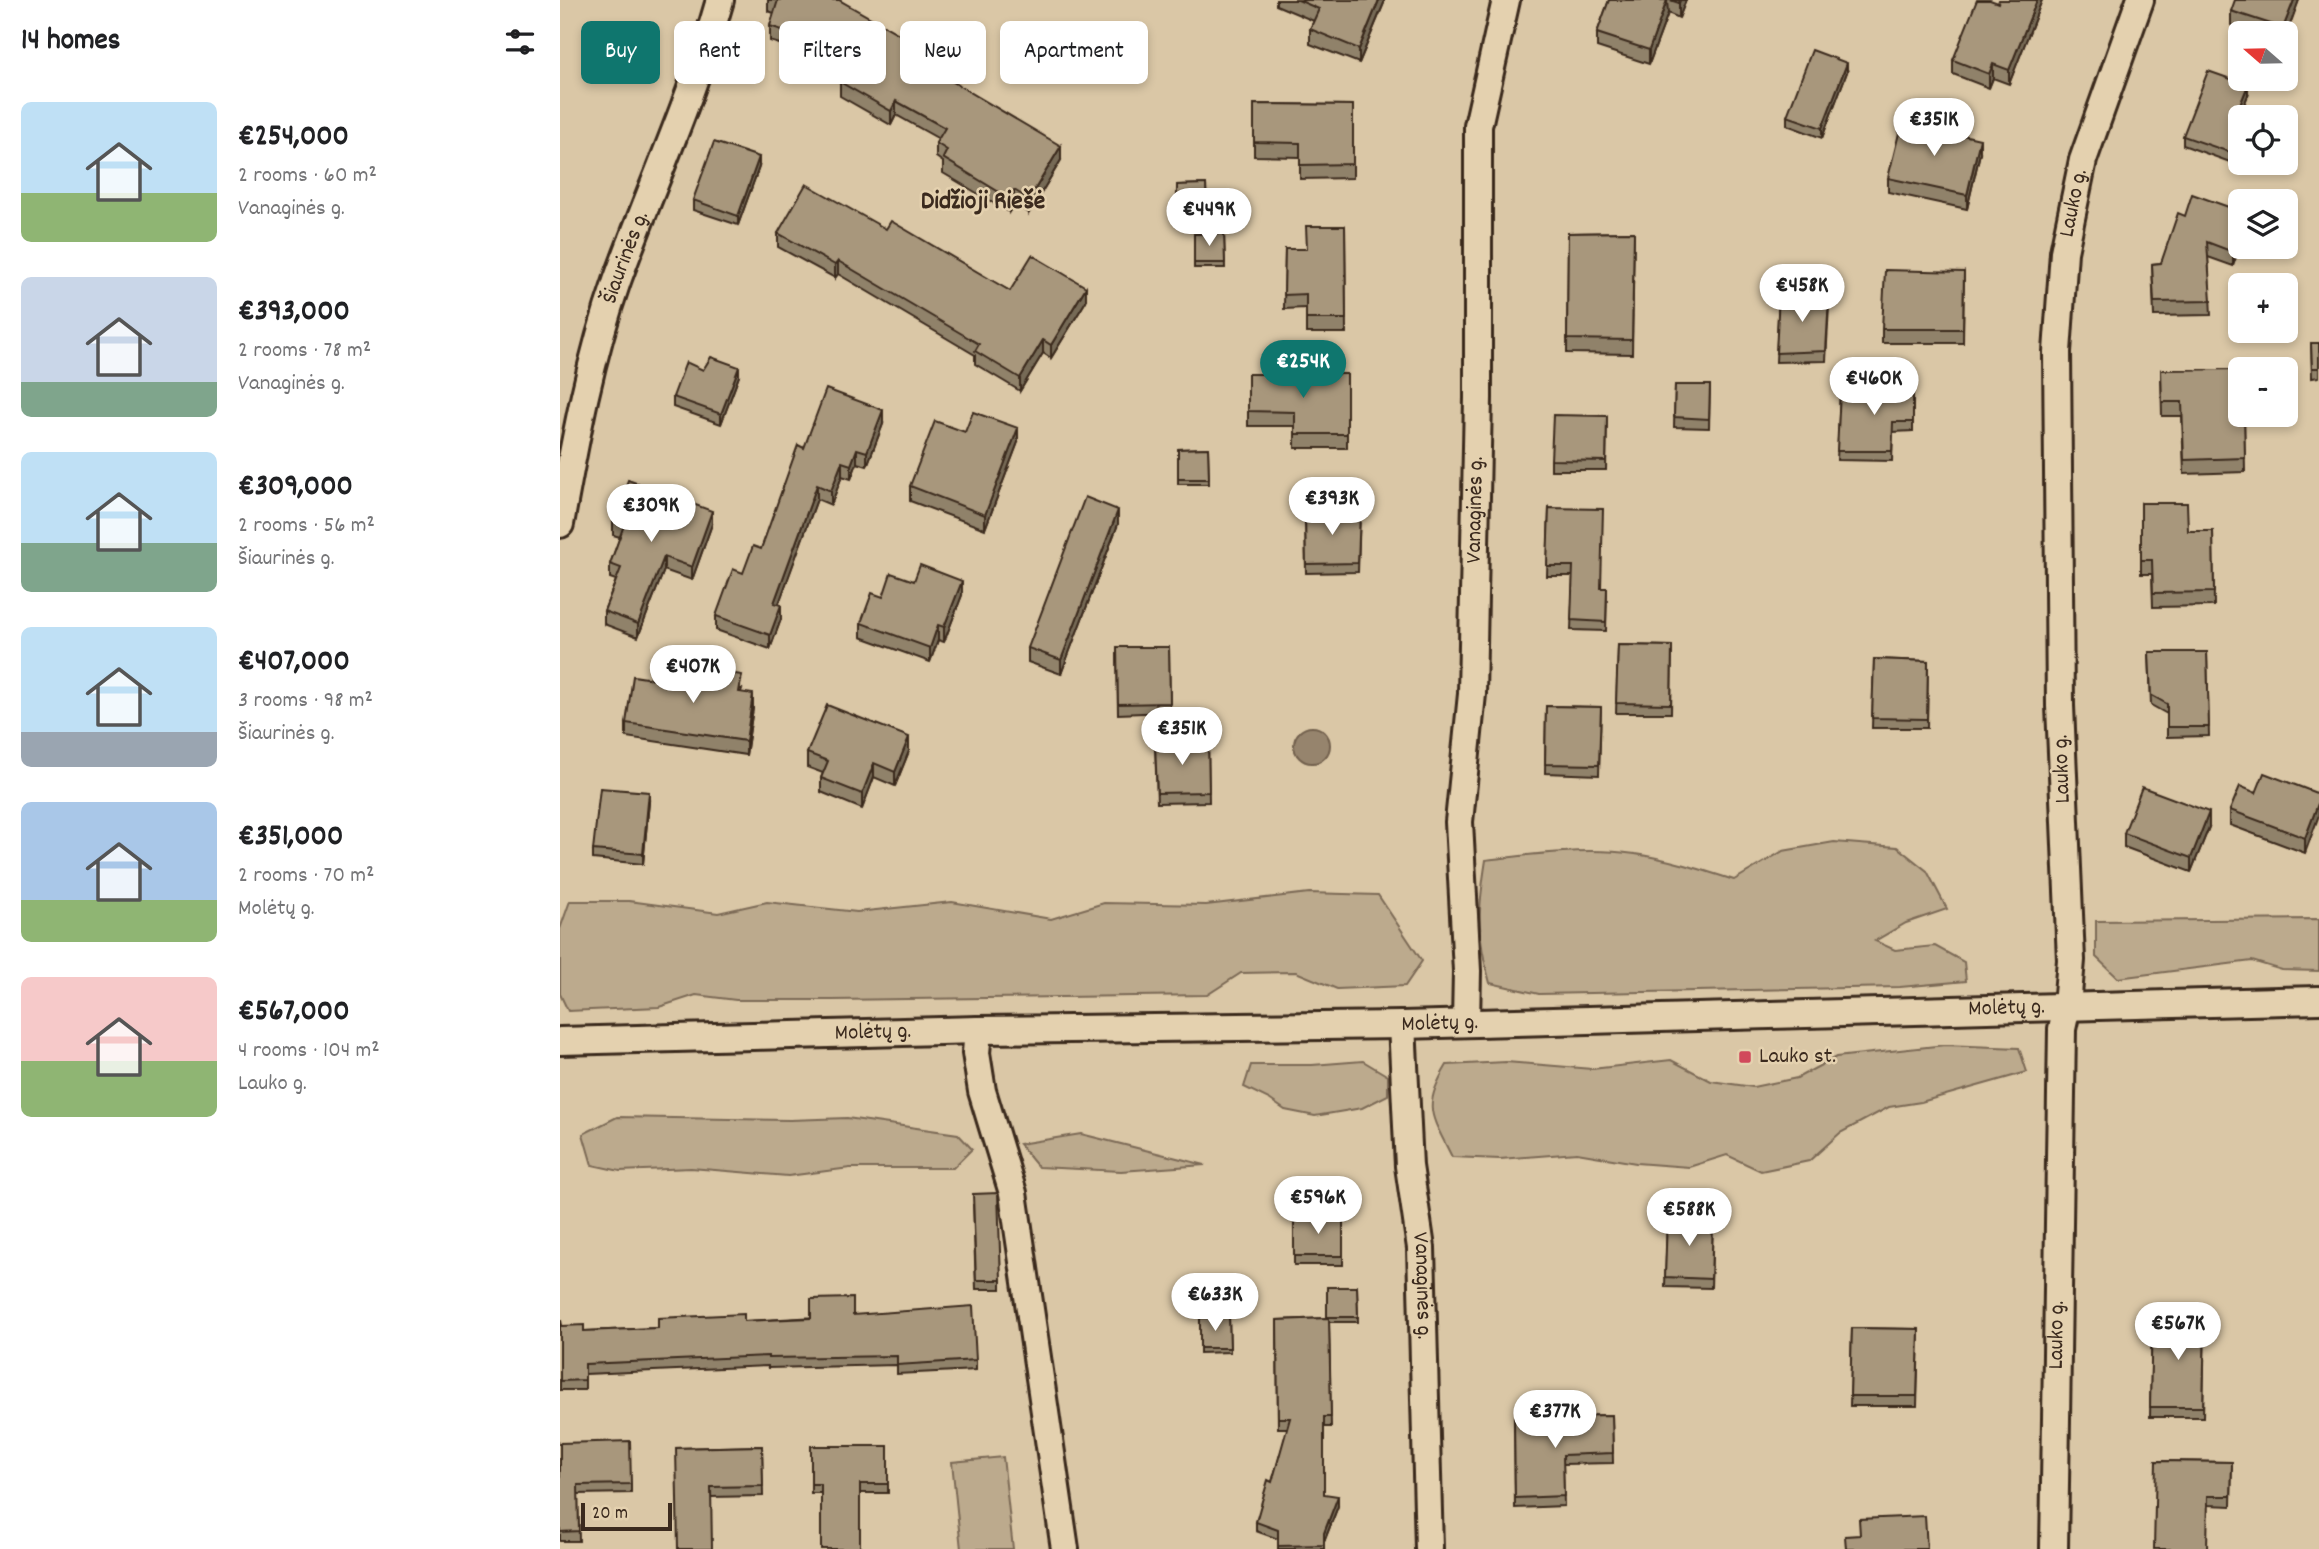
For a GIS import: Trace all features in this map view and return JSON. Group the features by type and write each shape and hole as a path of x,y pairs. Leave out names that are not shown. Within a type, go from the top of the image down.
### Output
{"street":[{"name":"Šiaurinės g.","path":"560,524 587,379 617,282 706,49 720,0"},
{"name":"Vanaginės g.","path":"1466,1021 1467,971 1459,822 1472,694 1478,398 1478,126 1506,0"},
{"name":"Lauko g.","path":"2054,1549 2061,1043 2071,960 2060,706 2057,339 2064,252 2083,160 2140,0"},
{"name":"Molėtų g.","path":"560,1041 978,1030 1402,1025 1466,1021 2319,1000"},
{"name":"Vanaginės g.","path":"1402,1025 1409,1166 1421,1248 1429,1549"},
{"path":"978,1030 976,1053 982,1091 1013,1193 1065,1549"}],"shaded area":[{"path":"1312,727 1325,732 1330,745 1325,758 1312,763 1299,758 1294,745 1299,732"},
{"path":"1834,842 1897,847 1927,871 1947,909 1906,923 1875,941 1895,950 1935,946 1964,962 1966,981 1900,987 1539,994 1490,983 1480,936 1481,893 1486,860 1560,852 1616,852 1660,859 1734,880 1783,851"},
{"path":"1309,893 1378,895 1422,961 1405,986 1337,989 1296,972 1241,973 1207,995 736,1000 696,995 659,1007 568,1011 560,994 560,929 570,901 629,901 718,913 767,902 857,912 952,902 1051,919 1104,903 1206,905"},
{"path":"2319,919 2319,971 2282,970 2252,961 2118,978 2096,957 2096,921"},
{"path":"1945,1045 2019,1048 2027,1072 1921,1102 1889,1107 1840,1133 1809,1161 1761,1171 1727,1155 1689,1167 1636,1163 1577,1153 1500,1159 1452,1157 1432,1112 1434,1092 1447,1065 1506,1062 1592,1069 1671,1060 1711,1081 1753,1087 1797,1078 1836,1057"},
{"path":"1363,1061 1388,1076 1388,1095 1362,1108 1315,1116 1285,1110 1244,1087 1251,1065 1312,1065"},
{"path":"617,1117 790,1120 847,1118 958,1134 972,1149 953,1168 850,1168 788,1176 691,1168 620,1171 592,1165 583,1134"},
{"path":"1081,1134 1205,1165 1121,1171 1038,1167 1019,1144"},
{"path":"1003,1457 1013,1549 961,1549 952,1462"}],"building":[{"path":"778,0 839,0 876,21 779,21 779,29 770,26"},
{"path":"1298,0 1379,0 1359,49 1310,29 1319,9"},
{"path":"1609,0 1667,0 1649,50 1597,33"},
{"path":"1977,0 1998,3 1999,0 2037,0 2009,70 1993,64 1989,74 1953,60"},
{"path":"2235,0 2294,0 2286,21 2262,21 2231,11"},
{"path":"886,27 900,35 900,84 956,84 1061,146 1029,199 1014,190 1009,198 943,158 947,150 936,143 945,128 896,101 891,111 844,84 886,84"},
{"path":"1812,50 1847,63 1822,128 1787,116"},
{"path":"2208,71 2228,78 2228,91 2246,91 2240,105 2228,105 2228,152 2183,136"},
{"path":"1254,104 1353,105 1353,164 1300,165 1300,143 1254,142"},
{"path":"1902,121 1980,139 1967,195 1888,178"},
{"path":"714,142 759,157 738,216 693,200"},
{"path":"806,184 886,229 891,221 1010,291 1032,255 1086,287 1051,345 1043,340 1020,378 975,351 979,344 838,261 835,265 778,233"},
{"path":"1206,184 1207,214 1177,215 1177,185"},
{"path":"2192,194 2228,207 2228,250 2207,242 2211,301 2154,302 2152,264 2161,263 2178,213 2185,216"},
{"path":"1306,226 1345,226 1346,319 1306,319 1306,294 1284,295 1285,249 1307,249"},
{"path":"1634,232 1632,340 1567,339 1568,233"},
{"path":"1224,233 1225,263 1194,263 1194,234"},
{"path":"1885,270 1964,272 1963,329 1882,329"},
{"path":"1779,294 1829,297 1826,351 1776,353"},
{"path":"2311,343 2319,343 2319,368 2312,368"},
{"path":"711,357 739,367 721,414 673,397 686,362 703,370"},
{"path":"2228,369 2228,427 2244,427 2245,458 2184,460 2182,402 2162,402 2161,370"},
{"path":"1248,374 1347,374 1347,434 1295,434 1295,412 1248,411"},
{"path":"1876,382 1913,382 1913,422 1893,422 1892,451 1837,451 1840,392 1876,393"},
{"path":"1675,385 1710,385 1709,419 1674,417"},
{"path":"826,389 883,410 867,452 857,449 851,465 842,462 831,491 817,485 774,603 781,605 770,635 716,616 733,569 743,573 753,546 761,549 798,445 804,448"},
{"path":"973,412 1018,428 985,515 910,486 935,421 965,432"},
{"path":"1553,415 1607,416 1606,461 1551,460"},
{"path":"1208,448 1209,479 1178,479 1178,449"},
{"path":"628,480 712,511 692,567 664,557 638,624 604,611 621,568 610,564 624,525 613,521"},
{"path":"1085,497 1118,510 1061,660 1028,648"},
{"path":"2141,503 2187,503 2188,531 2213,531 2214,592 2153,593 2152,560 2141,560"},
{"path":"1549,508 1603,509 1601,588 1607,588 1606,622 1571,620 1573,566 1547,566"},
{"path":"1360,511 1358,563 1306,564 1305,512"},
{"path":"920,565 962,581 944,627 938,625 930,648 861,623 872,593 883,597 891,573 914,581"},
{"path":"1618,645 1672,646 1671,704 1616,703"},
{"path":"1117,647 1169,647 1170,703 1118,704"},
{"path":"2149,652 2207,652 2209,727 2167,727 2167,704 2151,695"},
{"path":"1874,659 1928,661 1927,719 1872,718"},
{"path":"695,668 742,675 739,692 753,694 746,741 626,723 633,676 692,685"},
{"path":"827,705 909,737 895,772 874,763 862,794 821,778 828,761 807,753"},
{"path":"1546,706 1601,707 1599,765 1545,764"},
{"path":"1208,741 1209,792 1157,793 1155,742"},
{"path":"2264,773 2319,794 2319,801 2305,838 2230,810 2240,786 2256,793"},
{"path":"2142,787 2209,812 2191,858 2124,833"},
{"path":"600,788 649,792 643,854 593,850"},
{"path":"998,1193 1001,1280 976,1280 973,1194"},
{"path":"1294,1217 1343,1217 1343,1256 1294,1256"},
{"path":"1667,1218 1713,1219 1711,1279 1665,1277"},
{"path":"1327,1287 1357,1287 1358,1317 1327,1317"},
{"path":"853,1298 853,1315 973,1306 976,1360 897,1365 897,1356 768,1356 585,1364 585,1380 560,1381 560,1320 562,1326 584,1325 584,1331 658,1328 658,1318 744,1314 744,1321 811,1318 811,1299"},
{"path":"1229,1317 1230,1348 1200,1348 1200,1318"},
{"path":"2152,1317 2205,1317 2203,1407 2150,1407"},
{"path":"1329,1318 1331,1417 1324,1417 1324,1494 1338,1496 1324,1533 1324,1545 1278,1546 1278,1530 1256,1522 1268,1480 1272,1482 1290,1418 1278,1418 1277,1320"},
{"path":"1852,1328 1919,1329 1917,1396 1850,1396"},
{"path":"1612,1415 1613,1453 1563,1455 1564,1496 1515,1498 1514,1417"},
{"path":"630,1441 631,1484 578,1485 579,1531 560,1532 560,1443"},
{"path":"762,1446 763,1486 711,1487 712,1549 678,1549 676,1448"},
{"path":"811,1446 888,1446 888,1484 860,1484 860,1549 821,1549 821,1484 811,1484"},
{"path":"2156,1461 2232,1462 2231,1496 2208,1496 2207,1549 2154,1549"},
{"path":"1925,1516 1927,1549 1846,1549 1845,1536 1860,1535 1859,1519"}],"place":[{"name":"Lauko st.","path":"1745,1057"}],"district":[{"name":"Didžioji Riešė","path":"983,202"}]}
